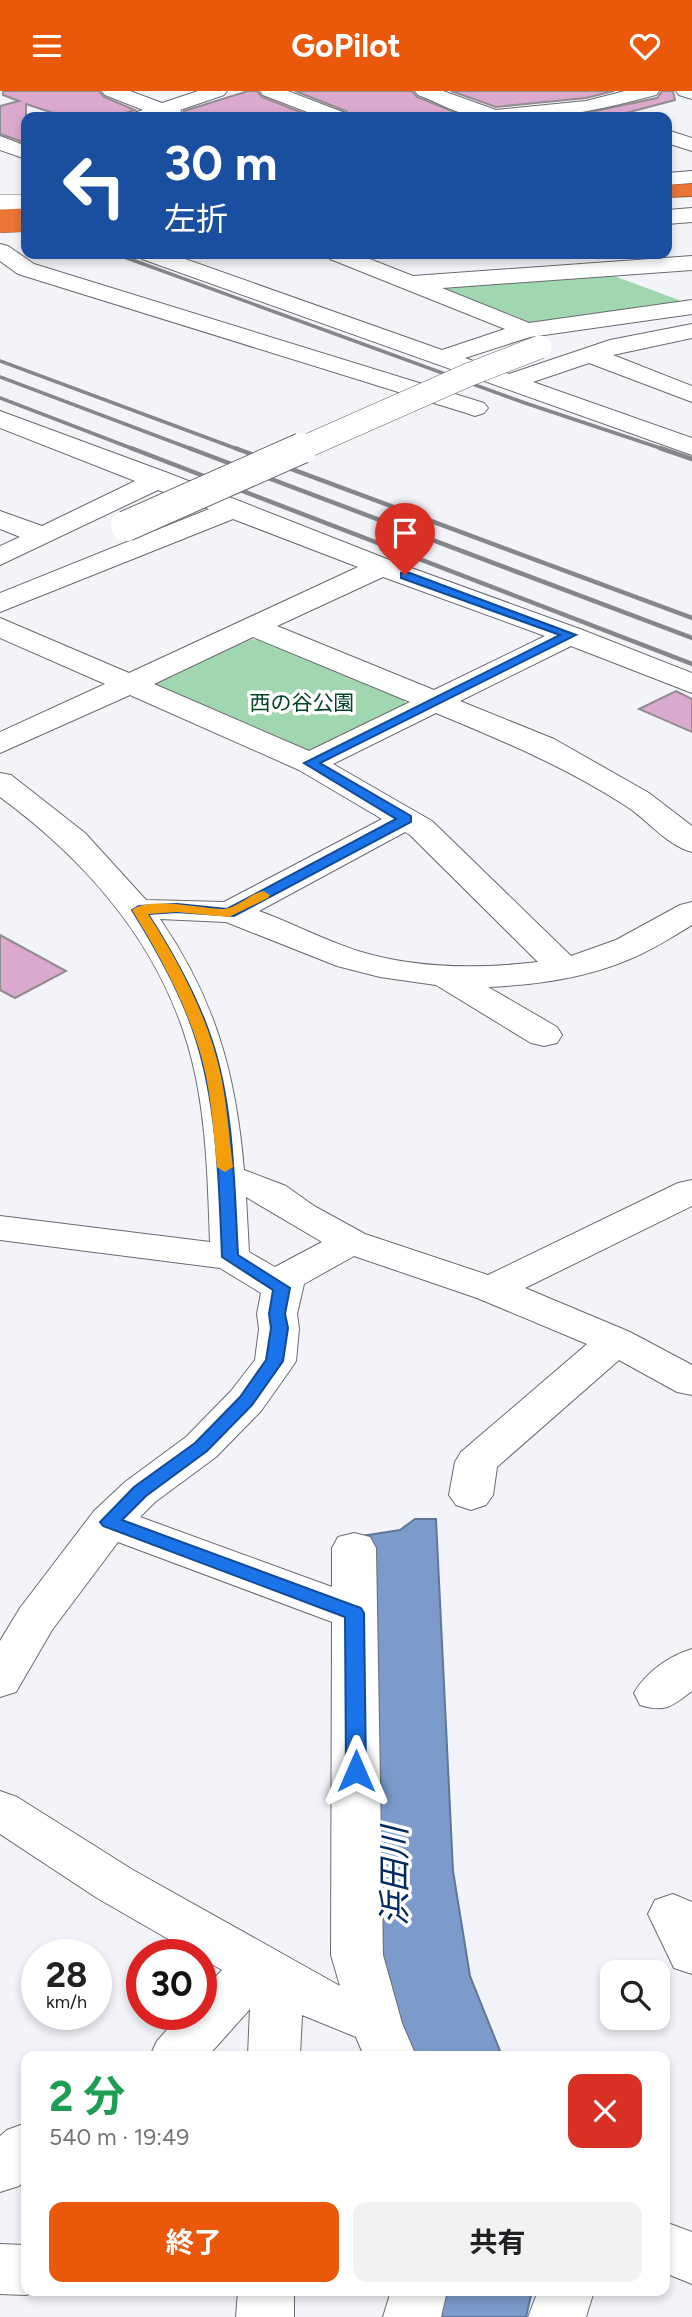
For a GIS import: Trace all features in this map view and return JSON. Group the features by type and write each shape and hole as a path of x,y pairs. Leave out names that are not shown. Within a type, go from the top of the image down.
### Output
{"highway":[{"path":"672,191 692,190"},
{"path":"672,200 692,199"},
{"path":"0,208 21,218"},
{"path":"0,230 21,229"}],"street":[{"path":"112,91 167,112"},
{"path":"176,112 217,91"},
{"path":"270,91 325,112"},
{"path":"425,91 481,112"},
{"path":"541,91 600,112"},
{"path":"540,112 586,107 649,91"},
{"path":"686,91 692,93"},
{"path":"672,138 692,145"},
{"path":"0,142 21,151"},
{"path":"672,179 692,177"},
{"path":"0,208 21,206"},
{"path":"672,217 692,215"},
{"path":"0,251 26,269 475,408"},
{"path":"164,259 692,447"},
{"path":"350,259 534,339"},
{"path":"410,283 692,263"},
{"path":"610,269 692,301"},
{"path":"0,582 468,375 534,339 692,307"},
{"path":"440,358 498,339 534,339 692,319"},
{"path":"509,382 588,353 692,331"},
{"path":"498,339 561,363"},
{"path":"588,353 692,395"},
{"path":"0,419 382,567 570,635 692,684"},
{"path":"0,557 159,479"},
{"path":"0,603 234,509"},
{"path":"0,519 42,536"},
{"path":"0,744 382,567"},
{"path":"0,627 310,763 421,828 563,967"},
{"path":"253,627 543,746 638,800 692,842"},
{"path":"310,763 570,635"},
{"path":"0,782 46,815 99,863 139,910 160,944 203,1038 214,1077 226,1176 230,1257"},
{"path":"229,913 406,819"},
{"path":"139,910 177,908 229,913 350,959 445,976 520,975 607,956 692,912"},
{"path":"445,976 544,1035"},
{"path":"226,1176 272,1194 300,1214 351,1242 491,1289 616,1341 692,1382"},
{"path":"491,1289 692,1191"},
{"path":"0,1228 230,1257 282,1288"},
{"path":"0,1680 36,1619 109,1522 140,1492 201,1447 246,1401 275,1361 279,1328 277,1314 282,1288 288,1276 351,1242"},
{"path":"471,1495 476,1462 616,1341"},
{"path":"109,1522 355,1613"},
{"path":"354,1548 357,1955 383,2040"},
{"path":"0,1811 115,1884 383,2040"},
{"path":"181,2051 267,1971"},
{"path":"267,1971 274,2051"},
{"path":"0,2169 21,2150"},
{"path":"670,2248 692,2259"},
{"path":"0,2269 21,2270"},
{"path":"265,2317 266,2296"},
{"path":"412,2317 418,2296"},
{"path":"557,2317 564,2296"}],"green space":[{"path":"598,273 614,276 679,300 677,305 538,324 521,323 438,289 443,284"},
{"name":"西の谷公園","path":"263,639 403,696 406,706 319,750 298,750 157,689 158,679 244,640"}],"water":[{"name":"浜田川","path":"415,1519 436,1519 453,1871 470,1976 500,2051 406,2051 379,1961 361,1536 400,1530"},
{"path":"429,2296 531,2296 526,2317 423,2317"}],"building":[{"path":"3,91 99,91 104,97 135,110 50,112 26,104 26,112 21,112 21,141 0,134 0,106 19,101 3,95"},
{"path":"248,91 257,91 262,97 300,112 184,112"},
{"path":"295,91 412,91 417,97 454,112 347,112"},
{"path":"451,91 614,91 586,98 496,107"},
{"path":"662,91 673,91 675,100 630,112 590,112 657,98"},
{"path":"676,691 692,699 692,732 639,709"},
{"path":"0,935 66,971 15,998 0,990"}],"railway":[{"path":"0,211 21,219"},
{"path":"130,259 525,403 660,448"},
{"path":"0,361 240,450"},
{"path":"0,377 194,450"},
{"path":"0,398 136,450"},
{"path":"131,448 692,664"},
{"path":"189,448 692,638"},
{"path":"235,448 692,618"},
{"path":"660,448 666,450"},
{"path":"660,448 692,459"}],"slow traffic":[{"path":"225,1167 214,1077 203,1038 186,996 160,944 139,910 177,908 229,913 263,895"}],"route":[{"path":"356,1771 355,1613 109,1522 140,1492 201,1447 246,1401 275,1361 279,1328 277,1314 282,1288 230,1257 226,1176 214,1077 203,1038 186,996 160,944 139,910 177,908 229,913 406,819 310,763 570,635 405,575"}]}
